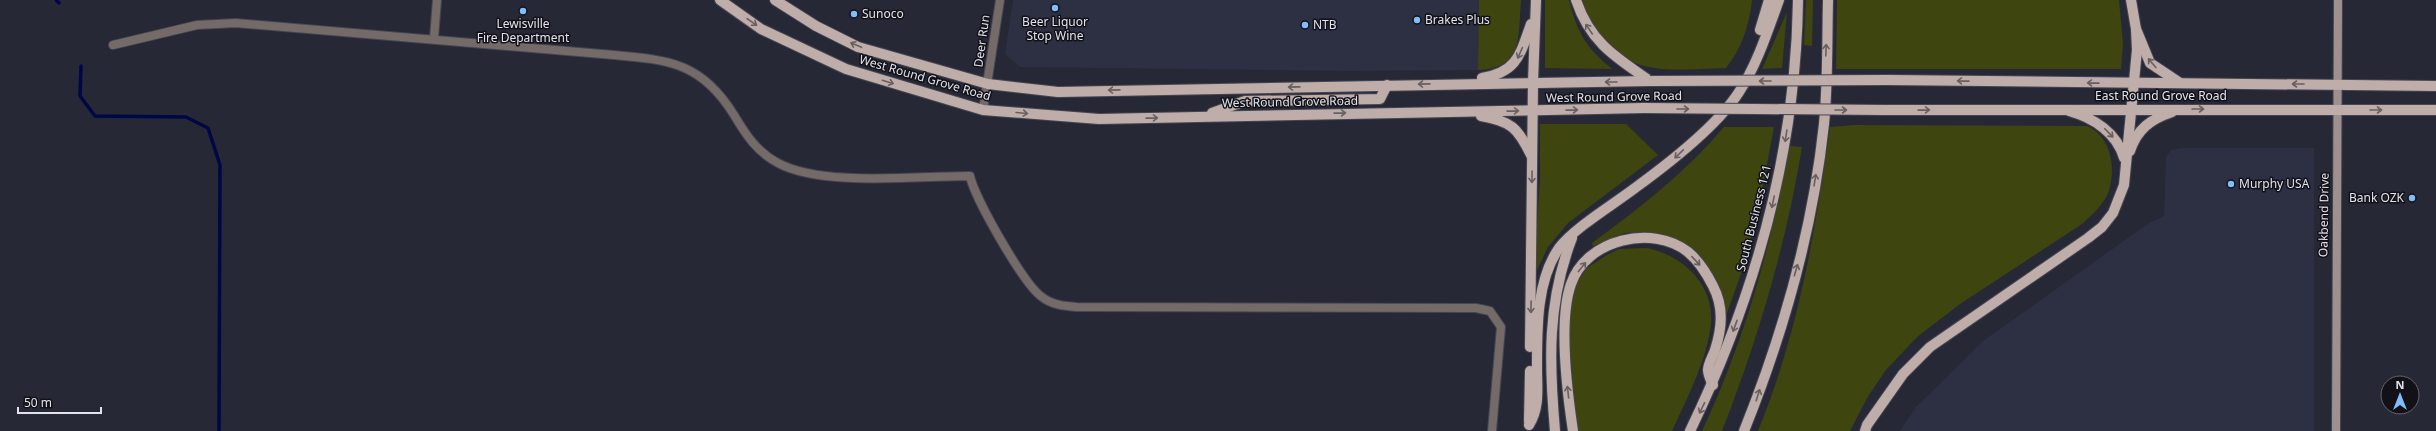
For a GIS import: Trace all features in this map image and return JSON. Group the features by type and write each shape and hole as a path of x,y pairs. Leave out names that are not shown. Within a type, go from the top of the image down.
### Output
{"main road":[{"name":"West Round Grove Road","path":"720,0 761,29 846,69 983,110 1099,119 1644,108 1885,110"},
{"name":"West Round Grove Road","path":"775,0 816,26 858,47 988,84 1058,92 1532,82 1888,80"},
{"path":"1529,428 1533,111 1532,82 1534,16 1536,0"},
{"path":"1576,0 1582,20 1600,45 1650,81"},
{"path":"1750,72 1754,49 1769,0"},
{"path":"1529,428 1537,409 1537,340 1541,298 1547,273 1559,249 1574,234 1669,163 1728,107 1739,92 1750,72 1779,0"},
{"name":"South Business 121","path":"1690,431 1713,385 1756,270 1769,220 1789,119 1798,43 1798,0"},
{"path":"1744,431 1784,312 1809,218 1824,124 1828,0"},
{"path":"1866,431 1867,425 1903,374 1930,347 2102,227 2119,200 2124,185 2132,83 2137,50 2136,29 2131,0"},
{"path":"1452,84 1496,76 1509,69 1519,57 1534,16"},
{"path":"2136,29 2150,63 2182,84"},
{"name":"East Round Grove Road","path":"1888,80 2436,86"},
{"path":"1203,117 1245,101 1380,99 1387,85"},
{"path":"2049,109 2071,111 2094,121 2108,131 2121,146 2126,166"},
{"path":"2126,166 2136,135 2144,126 2158,116 2180,109"},
{"name":"East Round Grove Road","path":"1885,110 2436,110"},
{"path":"1453,112 1500,120 1513,126 1522,136 1532,157"},
{"path":"1555,431 1550,371 1554,299 1561,271 1574,234"},
{"path":"1572,431 1565,369 1566,302 1571,282 1582,266 1592,256 1605,247 1625,240 1658,238 1674,244 1688,252 1703,268 1719,300 1721,314 1718,340 1708,371 1713,385"}],"street":[{"path":"434,38 437,0"},
{"name":"Deer Run","path":"983,110 1000,0"},
{"name":"Oakbend Drive","path":"2336,431 2338,0"},
{"path":"113,45 197,25 236,23 434,38 639,57 680,64 706,80 718,92 742,130 757,148 779,164 808,174 848,177 970,176 978,198 1026,280 1043,298 1061,305 1077,307 1476,308 1490,311 1501,327 1492,431"}],"shaded area":[{"path":"1013,0 1479,0 1478,70 1348,71 1020,67 1005,54"},
{"path":"2181,148 2314,148 2314,431 1900,431 1916,407 1983,341 2149,223 2164,216 2166,157 2171,150"}],"green space":[{"path":"1479,0 1521,0 1516,48 1504,63 1493,68 1478,70"},
{"path":"1545,0 1569,0 1575,21 1584,39 1595,54 1612,69 1545,68"},
{"path":"1582,0 1752,0 1744,36 1736,53 1726,68 1672,69 1639,65 1624,58 1610,48 1590,21 1584,9"},
{"path":"1806,0 1813,0 1812,46 1804,45"},
{"path":"1837,0 2119,0 2123,44 2121,69 1836,69"},
{"path":"1787,12 1782,68 1762,69"},
{"path":"1540,124 1626,124 1658,155 1568,223 1548,247 1534,276 1540,179"},
{"path":"1854,125 2087,126 2102,137 2107,145 2112,164 2111,184 2103,202 2082,224 1960,304 1917,337 1885,371 1867,398 1850,431 1758,431 1784,357 1804,281 1812,242 1830,127"},
{"path":"1724,127 1774,127 1759,206 1744,265 1725,319 1724,301 1715,276 1702,260 1665,236 1647,232 1625,233 1593,246 1592,243 1662,189 1694,159"},
{"path":"1790,146 1802,147 1788,220 1759,327 1722,431 1702,431 1731,362 1755,292 1783,183"},
{"path":"1647,248 1674,258 1686,267 1704,288 1709,301 1711,316 1708,343 1689,395 1672,431 1576,431 1568,319 1573,288 1587,268 1607,255 1619,249"}],"waterway":[{"path":"56,0 59,3"},
{"path":"81,66 80,96 95,116 186,117 208,128 220,165 219,431"}],"place":[{"name":"Beer Liquor Stop Wine","path":"1055,8"},
{"name":"Lewisville Fire Department","path":"523,11"},
{"name":"Sunoco","path":"854,14"},
{"name":"Brakes Plus","path":"1417,20"},
{"name":"NTB","path":"1305,25"},
{"name":"Murphy USA","path":"2231,184"},
{"name":"Bank OZK","path":"2412,198"}]}
